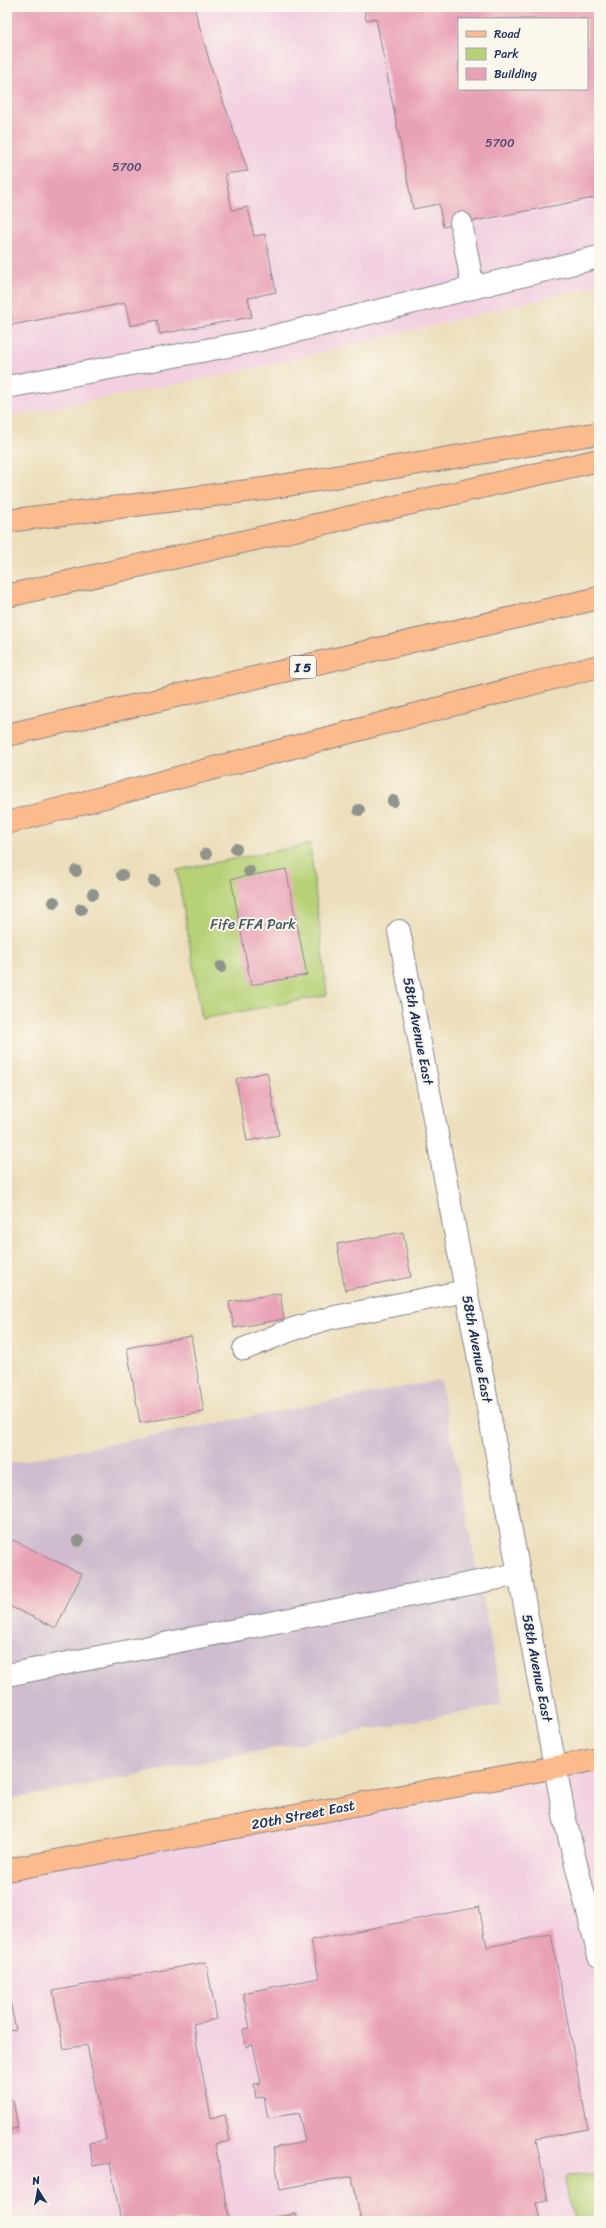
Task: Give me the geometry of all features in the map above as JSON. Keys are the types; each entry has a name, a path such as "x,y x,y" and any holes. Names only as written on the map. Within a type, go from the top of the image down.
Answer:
{"main road":[{"path":"7,521 263,489 599,433"},
{"path":"7,596 599,460"},
{"name":"I 5","path":"7,735 599,598"},
{"path":"7,823 599,666"},
{"name":"20th Street East","path":"7,1870 599,1759"}],"street":[{"path":"461,223 473,288"},
{"path":"7,387 255,341 599,257"},
{"name":"58th Avenue East","path":"399,931 565,1820 599,1956"},
{"path":"244,1349 296,1328 330,1318 466,1291"},
{"path":"7,1675 519,1574"}],"shaded area":[{"path":"7,7 599,7 599,285 257,368 7,417"},
{"path":"440,1380 503,1704 7,1800 7,1464"},
{"path":"599,1759 599,2221 7,2221 7,1870"}],"green space":[{"name":"Fife FFA Park","path":"310,844 327,995 202,1019 177,870"},
{"path":"596,2174 599,2189 599,2221 573,2221 565,2179 568,2176"}],"building":[{"path":"7,7 194,7 211,67 248,171 225,174 232,210 248,207 254,236 265,234 276,292 248,298 252,317 160,334 157,320 130,326 125,303 7,326"},
{"path":"364,7 599,7 599,197 443,227 439,204 413,209 376,18 366,20"},
{"path":"286,869 307,975 251,985 231,879"},
{"path":"267,1072 279,1135 247,1141 236,1079"},
{"path":"403,1232 411,1277 345,1290 337,1244"},
{"path":"280,1293 284,1319 234,1328 229,1302"},
{"path":"191,1336 204,1412 140,1423 127,1348"},
{"path":"11,1539 82,1574 56,1628 7,1605 7,1547"},
{"path":"479,1907 487,1947 551,1934 588,2129 536,2139 548,2201 536,2203 540,2221 361,2221 352,2176 280,2189 273,2148 305,2142 299,2113 268,2118 264,2097 256,2098 254,2084 261,2083 253,2045 246,2047 243,2029 250,2028 243,1993 319,1978 311,1940"},
{"path":"206,1962 217,2019 193,2024 211,2118 225,2115 230,2141 215,2144 230,2221 121,2221 110,2163 93,2166 89,2143 106,2140 87,2045 64,2049 53,1991"},
{"path":"7,1987 16,2030 7,2031"},
{"path":"7,2086 11,2102 13,2101 18,2128 7,2130"},
{"path":"295,2214 297,2221 260,2221 260,2220"}]}
